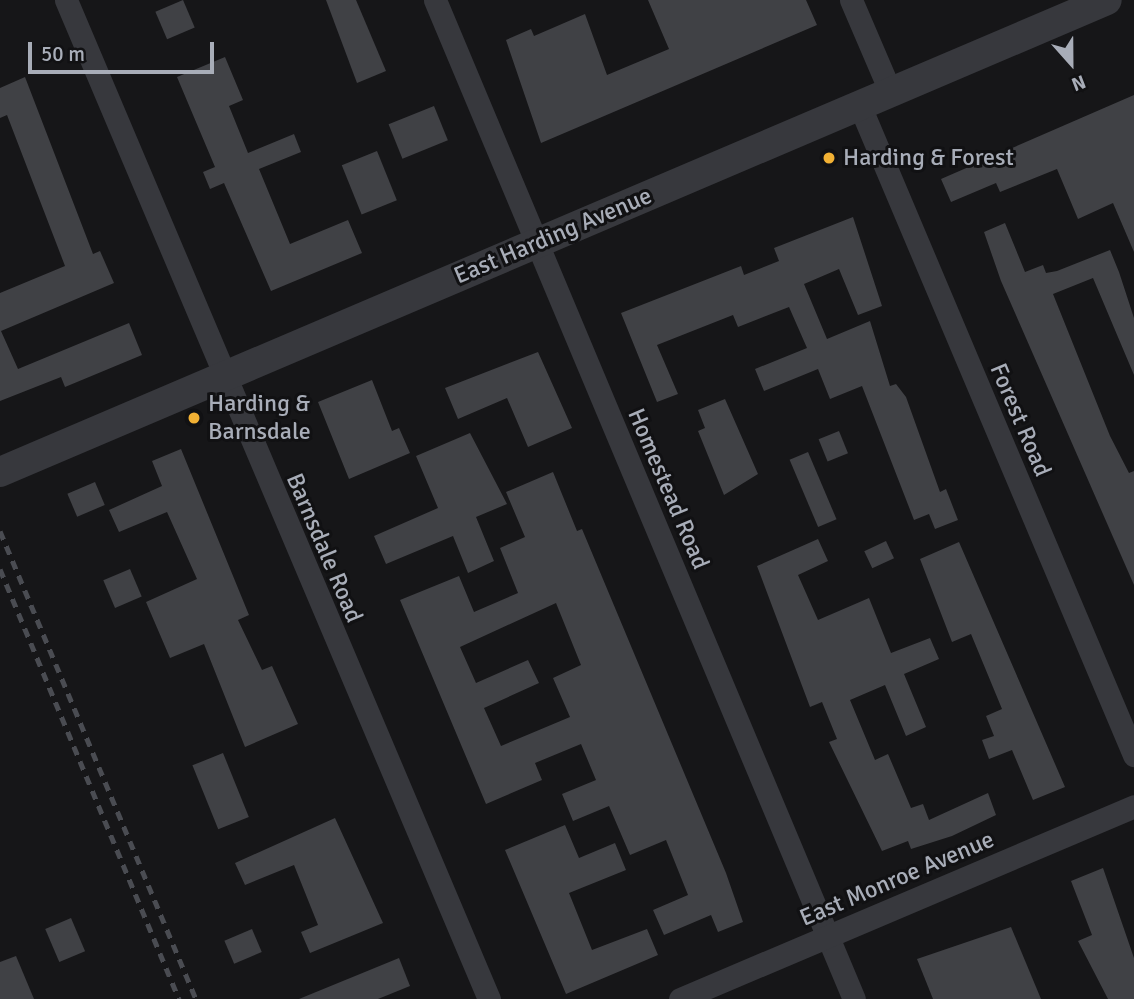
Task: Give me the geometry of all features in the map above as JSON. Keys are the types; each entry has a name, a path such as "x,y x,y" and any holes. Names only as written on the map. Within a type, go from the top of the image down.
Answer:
{"street":[{"name":"Barnsdale Road","path":"66,0 222,375 489,999"},
{"name":"Homestead Road","path":"435,0 854,999"},
{"path":"851,0 890,91"},
{"name":"East Harding Avenue","path":"0,471 1107,0"},
{"name":"Forest Road","path":"859,104 1134,755"},
{"name":"East Monroe Avenue","path":"680,999 1134,806"}],"building":[{"path":"183,0 195,28 167,39 155,12"},
{"path":"326,0 356,0 386,71 357,83"},
{"path":"648,0 806,0 817,25 541,143 506,40 531,29 534,36 585,14 607,75 669,49"},
{"path":"225,57 243,100 229,106 248,153 294,134 301,152 259,169 290,244 348,220 362,253 271,291 224,183 210,189 203,172 215,167 177,77"},
{"path":"25,77 93,254 100,251 114,283 1,331 18,369 129,323 142,355 65,387 61,377 0,401 0,293 65,266 7,115 0,118 0,88"},
{"path":"1134,95 1134,252 1113,203 1078,219 1057,169 1000,192 996,183 951,202 941,179"},
{"path":"434,106 448,140 402,159 389,124"},
{"path":"377,151 397,200 362,214 342,165"},
{"path":"853,217 882,306 858,315 839,269 804,284 827,339 870,321 890,386 896,384 906,397 940,492 946,489 958,520 935,529 929,514 914,520 862,386 830,399 818,369 764,391 755,369 807,348 789,307 738,327 733,315 657,345 678,394 657,402 621,313 741,266 744,275 779,261 774,248"},
{"path":"1005,223 1025,272 1043,265 1046,273 1057,271 1110,250 1119,272 1134,318 1134,375 1093,278 1053,294 1110,436 1129,473 1134,471 1134,585 1001,281 984,232"},
{"path":"538,352 572,428 528,447 507,398 458,419 445,388"},
{"path":"372,380 392,431 399,428 410,453 349,479 318,402"},
{"path":"725,399 758,474 724,495 698,431 705,428 698,410"},
{"path":"839,431 848,453 828,461 819,439"},
{"path":"470,433 507,504 476,517 494,561 468,573 453,536 386,564 374,536 438,508 416,456"},
{"path":"181,449 249,615 238,620 262,670 272,666 298,724 245,747 204,644 170,658 146,602 197,579 167,512 119,532 109,510 162,486 152,461"},
{"path":"808,452 837,519 818,527 790,460"},
{"path":"553,472 577,531 582,529 726,873 743,922 718,932 711,915 664,935 653,910 688,895 666,840 630,855 609,806 573,821 562,794 596,780 581,744 535,763 542,780 486,804 400,600 459,576 474,612 518,593 500,548 525,537 506,492","holes":["556,603 581,665 553,678 570,717 501,746 484,708 539,683 528,660 476,683 460,647"]},
{"path":"95,482 105,505 77,517 67,494"},
{"path":"818,539 828,561 798,575 818,620 869,598 891,653 930,638 939,659 904,674 926,727 906,736 885,685 850,700 875,760 888,754 911,808 923,804 929,820 988,793 996,815 952,836 911,849 908,841 882,851 829,742 837,739 822,702 810,707 757,566"},
{"path":"886,541 894,558 872,568 864,551"},
{"path":"959,542 1065,787 1033,800 1012,750 989,759 982,740 994,736 986,716 1002,709 971,634 952,642 920,559"},
{"path":"130,569 142,597 115,608 103,580"},
{"path":"223,753 249,817 218,829 192,765"},
{"path":"335,818 383,923 310,953 301,932 318,925 294,865 245,885 235,863"},
{"path":"565,825 579,858 615,843 626,870 569,893 592,950 647,929 658,955 566,994 505,850"},
{"path":"1103,868 1134,958 1134,999 1108,999 1078,941 1092,935 1071,881"},
{"path":"71,918 85,951 59,962 45,929"},
{"path":"1011,927 1041,999 933,999 917,959"},
{"path":"252,929 262,952 234,964 224,941"},
{"path":"16,956 34,999 0,999 0,962"},
{"path":"399,958 410,986 378,999 299,999"}],"railway":[{"path":"0,531 196,999"},
{"path":"0,569 179,999"}],"place":[{"name":"Harding & Forest","path":"829,158"},
{"name":"Harding & Barnsdale","path":"194,418"}]}
